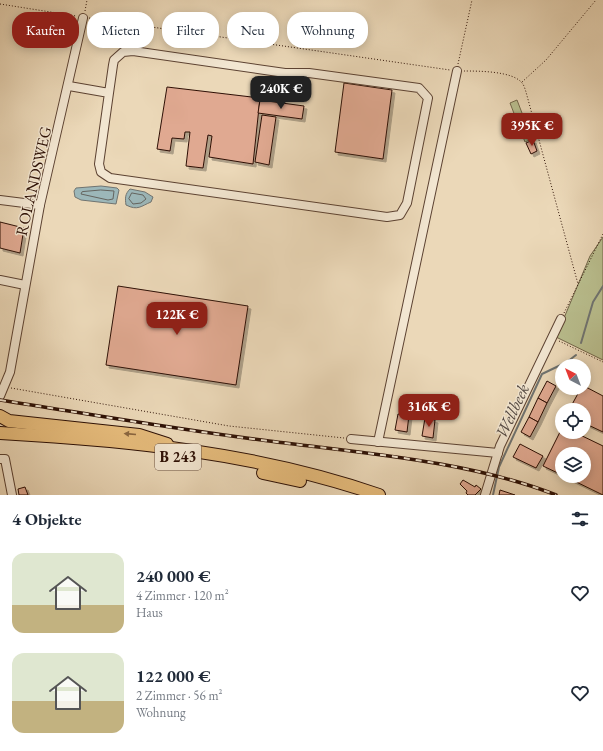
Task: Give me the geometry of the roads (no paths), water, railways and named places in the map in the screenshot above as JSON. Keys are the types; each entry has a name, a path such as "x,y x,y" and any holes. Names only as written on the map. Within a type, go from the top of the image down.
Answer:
{"highway":[{"path":"0,416 9,421 139,435 160,441 180,450"},
{"name":"B 243","path":"0,433 180,450 282,468 379,495"},
{"name":"B 243","path":"0,440 105,448 188,458 228,465 353,495"}],"street":[{"name":"ROLANDSWEG","path":"0,396 10,372 40,205 69,86 83,18"},
{"path":"123,52 133,52 285,73 309,73 420,88 428,98 407,204 400,215 387,217 110,178 101,172 99,164 109,93 114,60 123,52"},
{"path":"378,442 457,71"},
{"path":"69,86 109,93"},
{"path":"0,200 40,205"},
{"path":"0,280 26,285"},
{"path":"485,495 498,453 553,339 561,319"},
{"path":"351,439 498,453"},
{"path":"0,459 5,460 12,495"}],"water":[{"path":"101,186 117,188 119,190 116,204 81,200 75,197 74,191 76,188"},
{"path":"130,189 145,192 153,197 151,202 137,208 126,205 126,196"}],"waterway":[{"name":"Wellbeek","path":"581,343 593,302 603,286"},
{"name":"Wellbeek","path":"493,495 499,467 542,374 567,362 576,355"}],"railway":[{"path":"0,400 202,432 378,454 452,466 523,483 556,495"}]}
